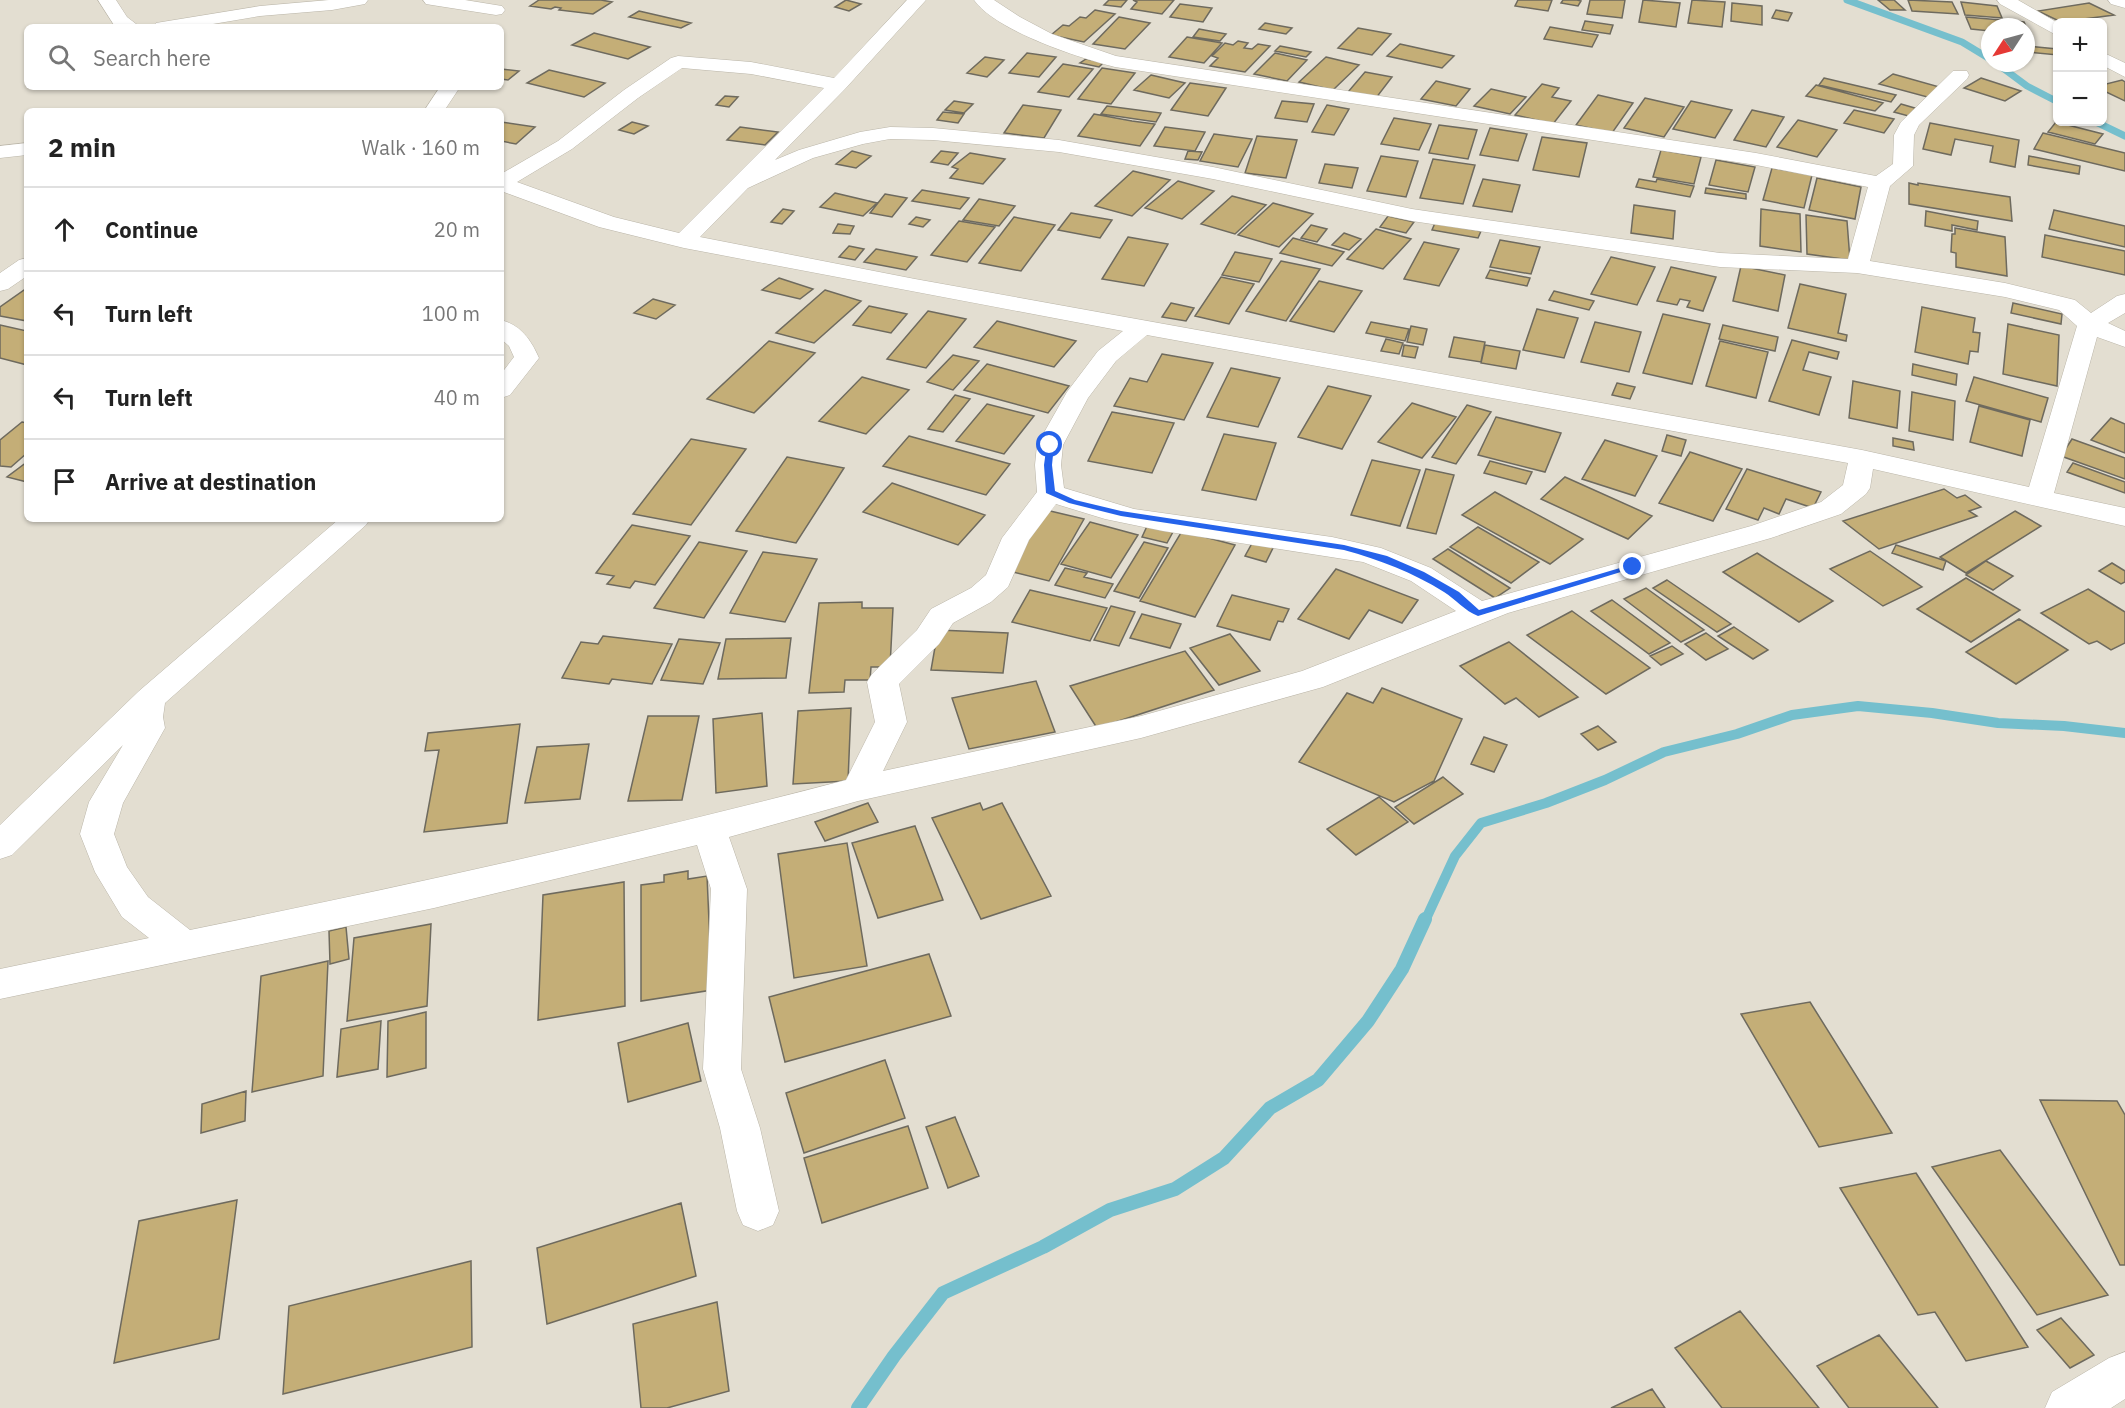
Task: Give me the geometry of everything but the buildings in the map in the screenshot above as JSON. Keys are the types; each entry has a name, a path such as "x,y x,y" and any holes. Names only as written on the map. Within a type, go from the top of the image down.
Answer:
{"street":[{"path":"106,0 120,21 126,24"},
{"path":"180,24 260,11 332,5 359,0"},
{"path":"432,0 501,5"},
{"path":"684,241 838,85 898,8 917,0"},
{"path":"983,0 1006,18 1045,37 1085,53 1115,61 1756,159 1880,183"},
{"path":"2006,0 2053,28"},
{"path":"2117,0 2125,3"},
{"path":"485,24 501,5"},
{"path":"2107,60 2125,71"},
{"path":"504,182 566,145 631,94 678,62 751,68 838,85"},
{"path":"1857,266 1880,183 1903,165 1904,135 1911,122 1959,75"},
{"path":"436,108 448,90"},
{"path":"740,184 806,154 860,138 890,133 933,134 1059,146 1348,200 1412,215 1487,227 1720,260 1857,266 2034,296 2067,305 2089,324 2125,340"},
{"path":"0,152 24,149"},
{"path":"504,185 608,222 684,241 1719,434 1862,458 2125,517"},
{"path":"0,284 24,267"},
{"path":"2039,498 2089,324 2113,311 2125,301"},
{"path":"1107,356 1110,321"},
{"path":"858,789 891,722 883,682 928,638 942,616 981,595 998,580 1016,538 1051,493 1048,465 1050,445 1076,397 1107,356 1142,327"},
{"path":"504,330 520,342 527,358 504,386"},
{"path":"0,984 434,894 709,829 858,789 1141,727 1232,702 1312,679 1478,613 1761,532 1831,507 1856,488 1862,458"},
{"path":"1051,493 1072,502 1121,514 1344,548 1383,558 1421,574 1455,595 1478,613"},
{"path":"0,846 150,699 353,522"},
{"path":"150,699 147,717 149,728 106,802 98,834 112,872 135,907 185,946"},
{"path":"709,829 729,889 722,1069 740,1128 758,1211"},
{"path":"2068,1408 2125,1374"}],"waterway":[{"path":"1847,0 1962,42 1981,54"},
{"path":"2008,72 2027,86 2053,99"},
{"path":"2104,126 2125,136"},
{"path":"1425,921 1455,856 1481,823 1546,803 1605,780 1664,752 1737,734 1792,715 1858,706 1932,713 1998,723 2064,726 2125,733"},
{"path":"858,1408 894,1356 943,1293 1043,1247 1110,1210 1175,1189 1224,1158 1270,1108 1318,1080 1368,1021 1402,969 1425,919"}],"route":[{"path":"1050,445 1048,465 1051,493 1072,502 1121,514 1344,548 1383,558 1421,574 1455,595 1478,613 1633,567"}]}
